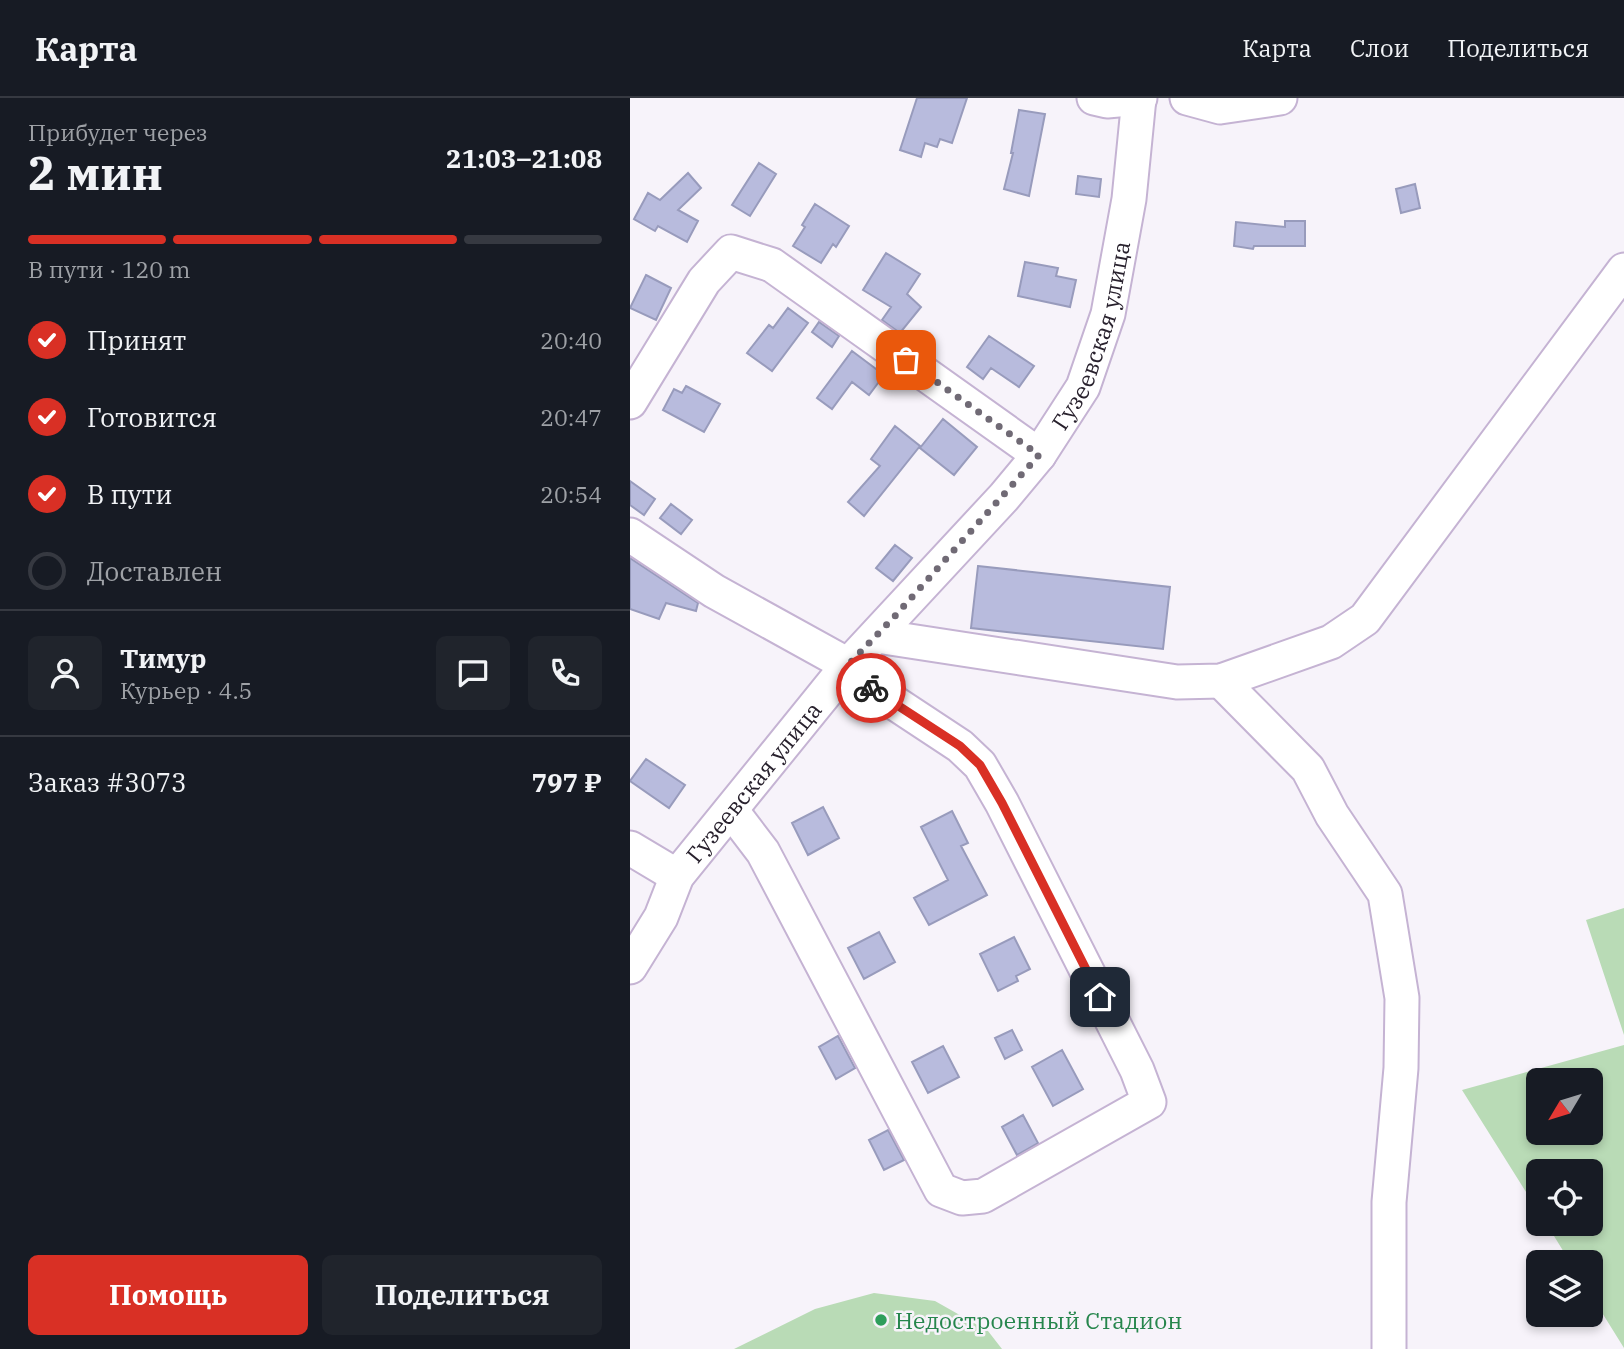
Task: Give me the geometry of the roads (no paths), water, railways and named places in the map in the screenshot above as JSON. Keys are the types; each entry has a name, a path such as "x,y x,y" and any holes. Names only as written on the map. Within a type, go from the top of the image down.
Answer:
{"street":[{"path":"1094,98 1107,101 1139,98"},
{"name":"Гузеевская улица","path":"630,967 661,916 677,876 848,665 1039,455 1083,387 1108,314 1129,199 1139,98"},
{"path":"1186,98 1220,107 1280,98"},
{"path":"630,402 704,281 732,252 772,265 1039,455"},
{"path":"877,636 1177,682 1221,681 1331,642 1365,619 1624,270"},
{"path":"630,535 715,591 848,665 866,684 960,746 980,765 1002,803 1137,1070 1149,1102 983,1196 962,1198 941,1190 763,852 732,810"},
{"path":"1221,681 1308,769 1332,815 1385,894 1402,999 1401,1068 1389,1202 1389,1349"},
{"path":"630,848 677,876"}],"place":[{"name":"Недостроенный Стадион","path":"881,1320"}]}
